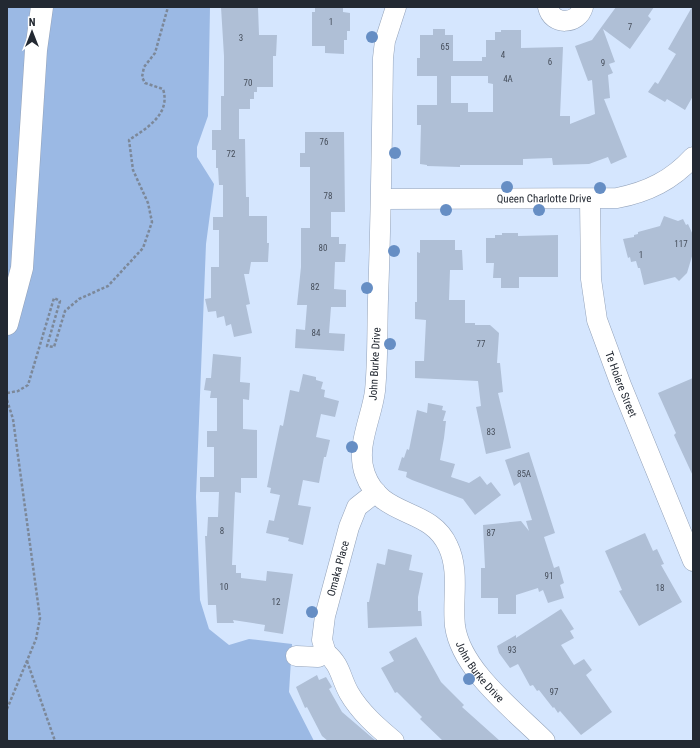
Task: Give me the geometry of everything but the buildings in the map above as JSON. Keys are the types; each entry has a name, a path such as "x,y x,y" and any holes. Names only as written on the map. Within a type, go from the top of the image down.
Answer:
{"main road":[{"path":"7,324 22,268 36,58 42,7"}],"street":[{"name":"John Burke Drive","path":"396,7 385,41 383,58 382,199 375,391 362,453 365,473 376,492 392,507 428,522 440,532 453,559 454,614 461,648 468,662 545,741"},
{"path":"548,7 551,15 559,20 567,21 574,20 580,15 584,7"},
{"name":"Queen Charlotte Drive","path":"382,199 617,198 652,189 668,180 693,157"},
{"name":"Te Hoiere Street","path":"590,199 591,279 597,320 621,385 693,561"},
{"name":"Omaka Place","path":"376,492 357,507 349,527 325,616 322,640 326,653 335,660 343,683 357,704 374,724 394,741"},
{"path":"296,656 318,656 326,653"}],"path":[{"path":"7,393 18,391 28,385 54,298 60,301 47,346 54,347 65,311 79,299 108,286 143,248 152,222 148,203 133,170 129,140 153,124 162,113 166,98 163,89 145,83 142,77 144,67 155,53 168,7"},
{"path":"7,400 13,419 40,618 36,638 7,709"},
{"path":"27,661 55,741"}],"shaded area":[{"path":"7,7 210,7 208,116 197,147 197,157 214,184 206,244 196,497 200,600 209,629 229,645 249,639 292,644 289,692 314,741 7,741"}]}
